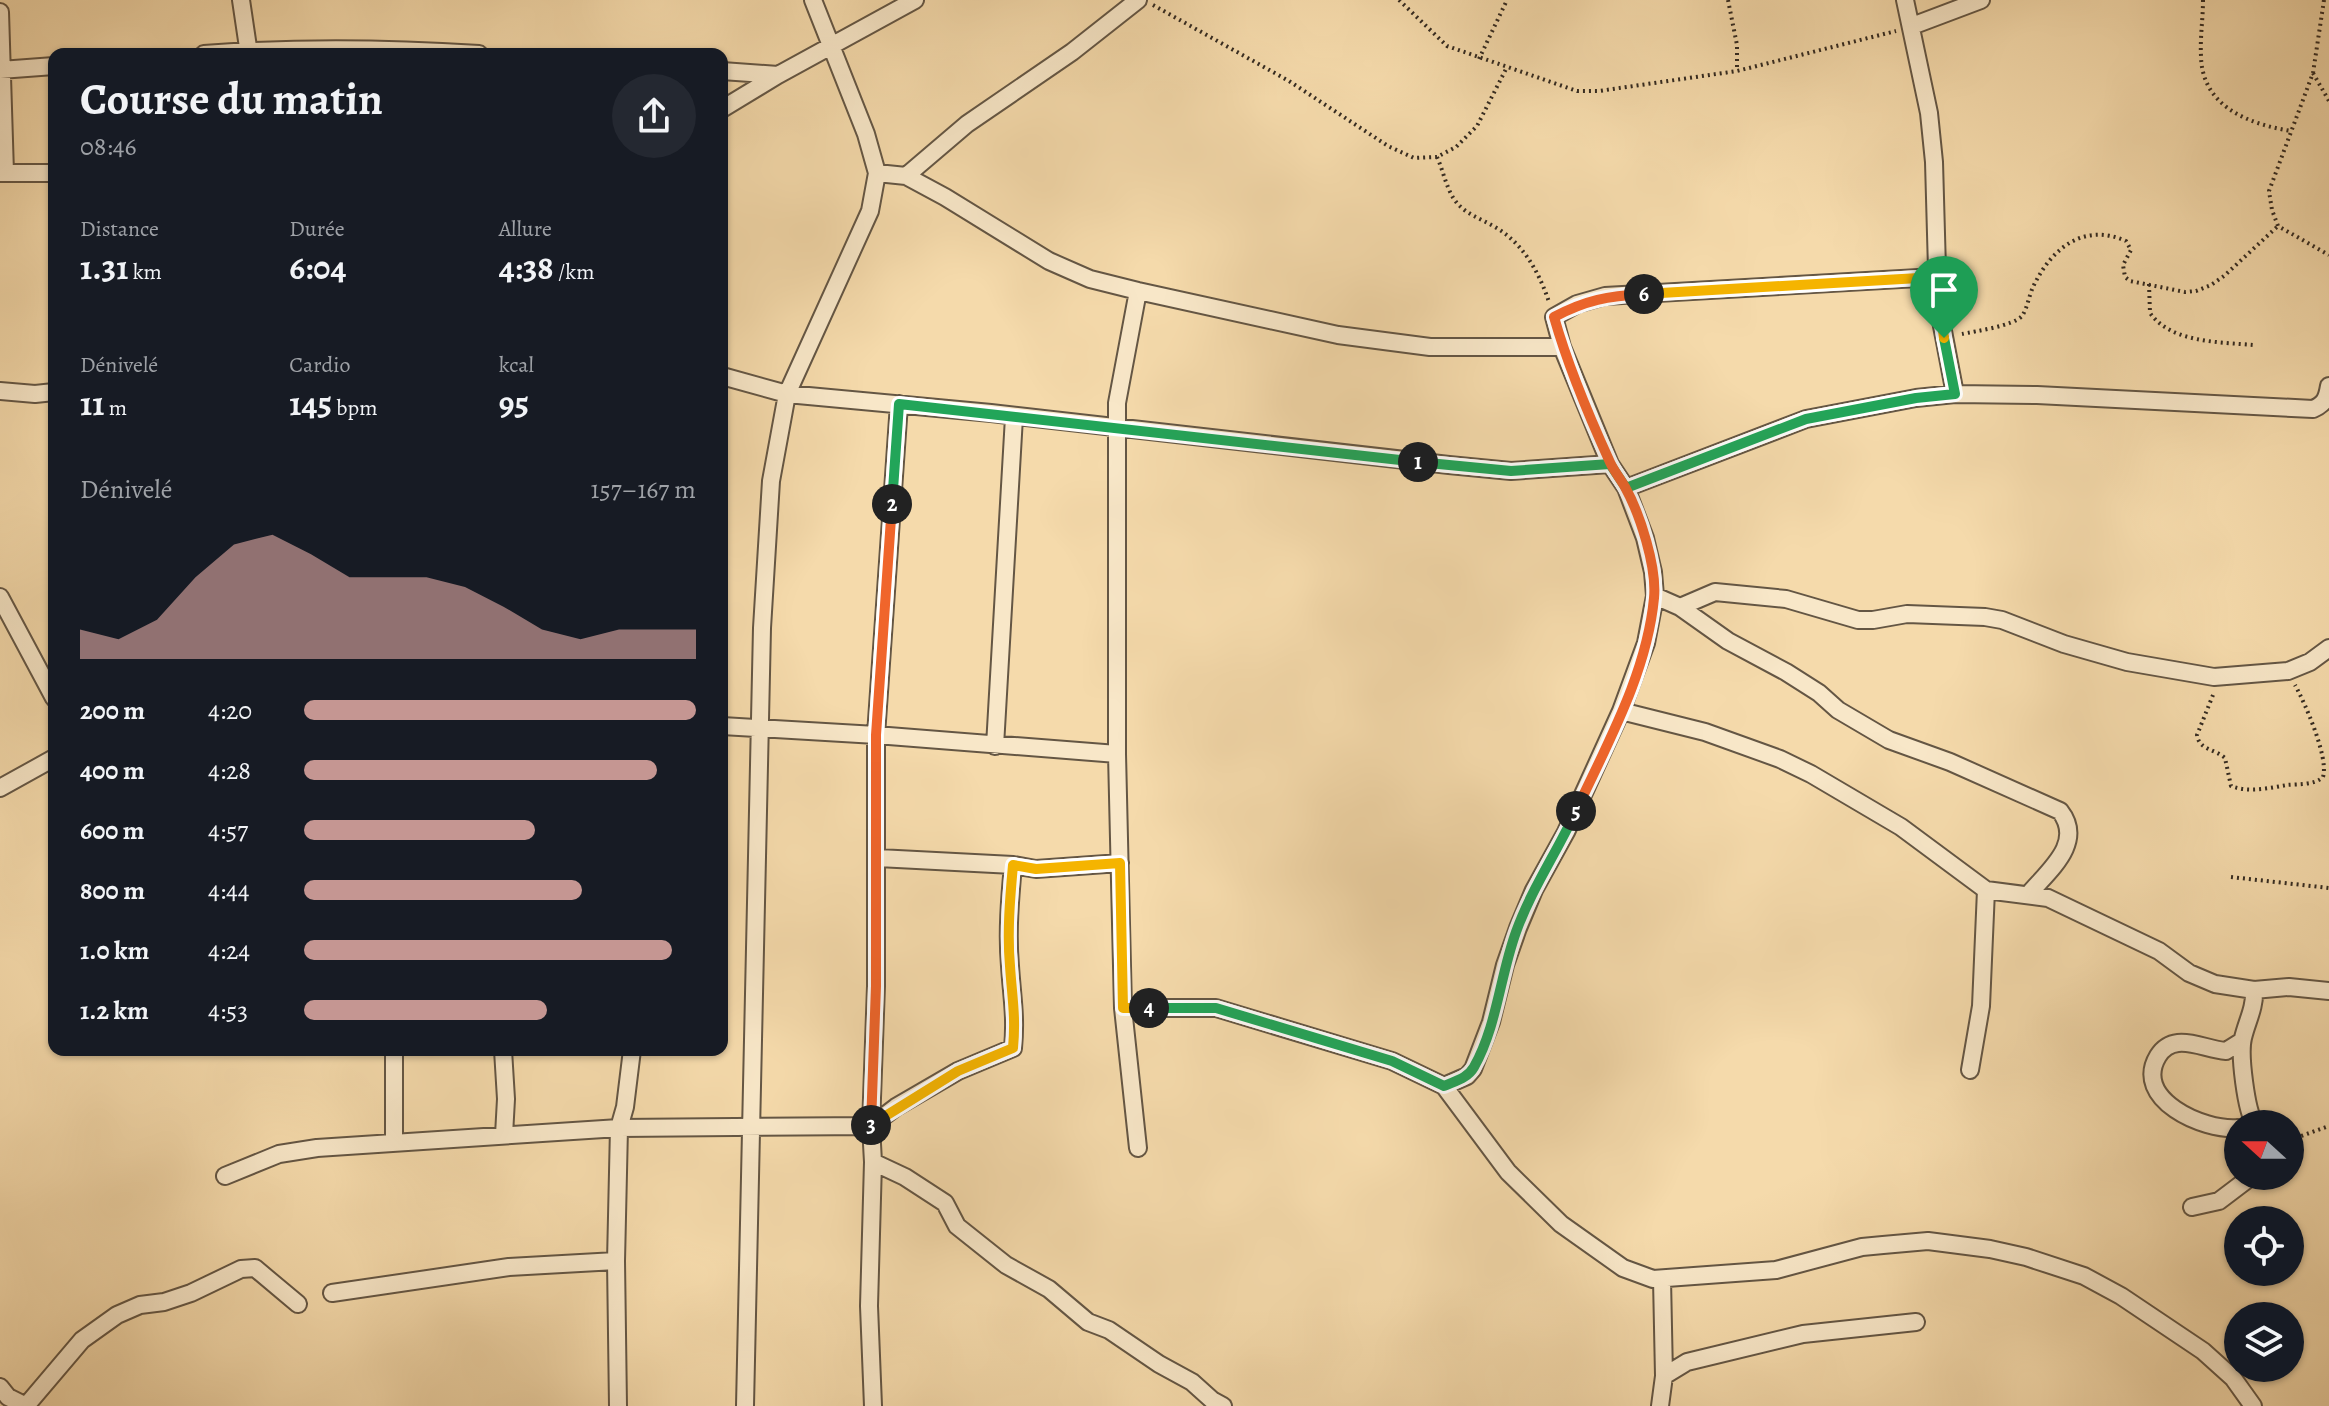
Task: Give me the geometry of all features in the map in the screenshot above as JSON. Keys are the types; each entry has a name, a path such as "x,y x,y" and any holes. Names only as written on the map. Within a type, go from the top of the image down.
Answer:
{"street":[{"path":"241,0 248,48"},
{"path":"745,1406 762,628 771,481 787,394 870,211 877,173 866,134 813,0"},
{"path":"728,105 915,0"},
{"path":"906,176 967,124 1072,52 1138,0"},
{"path":"1905,0 1929,113 1934,162 1936,277 1955,394"},
{"path":"1912,26 1981,0"},
{"path":"0,12 2,173 48,173"},
{"path":"1,70 48,66"},
{"path":"728,71 778,75"},
{"path":"877,173 906,176 1049,261 1090,279 1338,335 1430,347 1562,347"},
{"path":"1444,1086 1467,1076 1473,1069 1491,1022 1518,928 1621,711 1646,643 1655,596 1645,538 1626,488 1610,464 1562,347 1554,317 1577,304 1605,296 1936,277"},
{"path":"1138,291 1117,403 1117,754 1123,1008 1138,1148"},
{"path":"728,378 787,394 1511,471 1610,464"},
{"path":"1626,488 1806,419 1916,398 1955,394 2100,397 2313,409 2322,406 2329,386"},
{"path":"0,391 48,393"},
{"path":"873,1406 869,1306 878,858 876,735 899,404"},
{"path":"995,746 1014,417"},
{"path":"1680,607 1715,592 1786,599 1858,620 1907,614 1985,617 2127,662 2214,677 2288,671 2310,662 2329,648"},
{"path":"1655,596 1680,607 1712,631 1786,672 1819,693 1838,710 1889,740 1950,762 2060,811 2068,822 2070,833 2064,850 2028,895"},
{"path":"0,597 48,687"},
{"path":"1621,711 1705,732 1801,769 1901,827 1986,890 2048,898 2159,951 2189,973 2215,984 2254,990 2289,987 2329,991"},
{"path":"728,726 1117,754"},
{"path":"0,788 48,761"},
{"path":"878,858 1036,869 1120,863"},
{"path":"225,1176 279,1154 394,1142 619,1128 871,1126 896,1107 958,1071 1013,1048 1015,996 1009,937 1013,865"},
{"path":"1970,1070 1981,1006 1986,890"},
{"path":"2247,1110 2242,1041 2253,1010 2254,990"},
{"path":"1123,1008 1216,1008 1392,1061 1444,1086 1508,1172 1561,1224 1623,1268 1653,1279 1776,1270 1862,1247 1928,1241 2026,1257 2084,1276 2121,1296 2203,1351 2233,1378 2253,1406"},
{"path":"2224,1125 2211,1125 2180,1111 2155,1092 2151,1082 2156,1060 2163,1048 2171,1044 2181,1042 2226,1051 2242,1041"},
{"path":"394,1056 394,1142"},
{"path":"503,1056 504,1135"},
{"path":"618,1406 616,1261 619,1128 631,1056"},
{"path":"873,1162 905,1177 945,1203 957,1226 1006,1265 1049,1289 1088,1322 1109,1330 1192,1382 1223,1406"},
{"path":"2192,1207 2219,1201 2234,1190"},
{"path":"332,1293 496,1269 616,1261"},
{"path":"0,1387 8,1397 26,1406 82,1340 117,1315 140,1305 164,1302 191,1293 241,1269 255,1268 298,1304"},
{"path":"1660,1406 1664,1376 1662,1279"},
{"path":"1664,1376 1687,1362 1803,1334 1916,1322"}],"path":[{"path":"1144,0 1289,81 1388,146 1414,158 1437,157 1456,147 1477,126 1506,69"},
{"path":"1399,0 1447,46 1506,69 1577,91 1599,91 1737,71 1912,26"},
{"path":"1479,59 1507,0"},
{"path":"1728,0 1737,45 1737,71"},
{"path":"2203,0 2200,58 2206,84 2225,106 2245,121 2291,131"},
{"path":"2324,0 2313,73 2269,191 2278,226 2329,255"},
{"path":"2313,73 2329,101"},
{"path":"1437,157 1454,199 1469,215 1496,227 1515,242 1532,264 1554,317"},
{"path":"1944,338 2014,321 2023,315 2030,292 2048,261 2069,241 2084,235 2103,234 2130,245 2131,250 2123,265 2125,277 2130,281 2185,292 2211,285 2278,226"},
{"path":"2149,284 2150,313 2165,328 2209,341 2253,345"},
{"path":"2214,677 2214,690 2197,735 2198,741 2225,758 2231,786 2262,789 2314,782 2324,776 2328,768 2324,737 2288,671"},
{"path":"2231,877 2329,888"},
{"path":"2304,1135 2329,1126"}],"route":[{"path":"1944,338 1936,277 1605,296 1577,304 1554,317 1562,347 1610,464 1626,488 1645,538 1655,596 1646,643 1621,711 1566,832 1534,890 1505,965 1482,1049 1467,1076 1444,1086 1392,1061 1354,1048 1216,1008 1123,1008 1120,863 1036,869 1013,865 1009,937 1015,996 1013,1048 958,1071 896,1107 871,1126 878,858 876,735 899,404 1511,471 1610,464 1626,488 1806,419 1916,398 1955,394 1944,338"}]}
